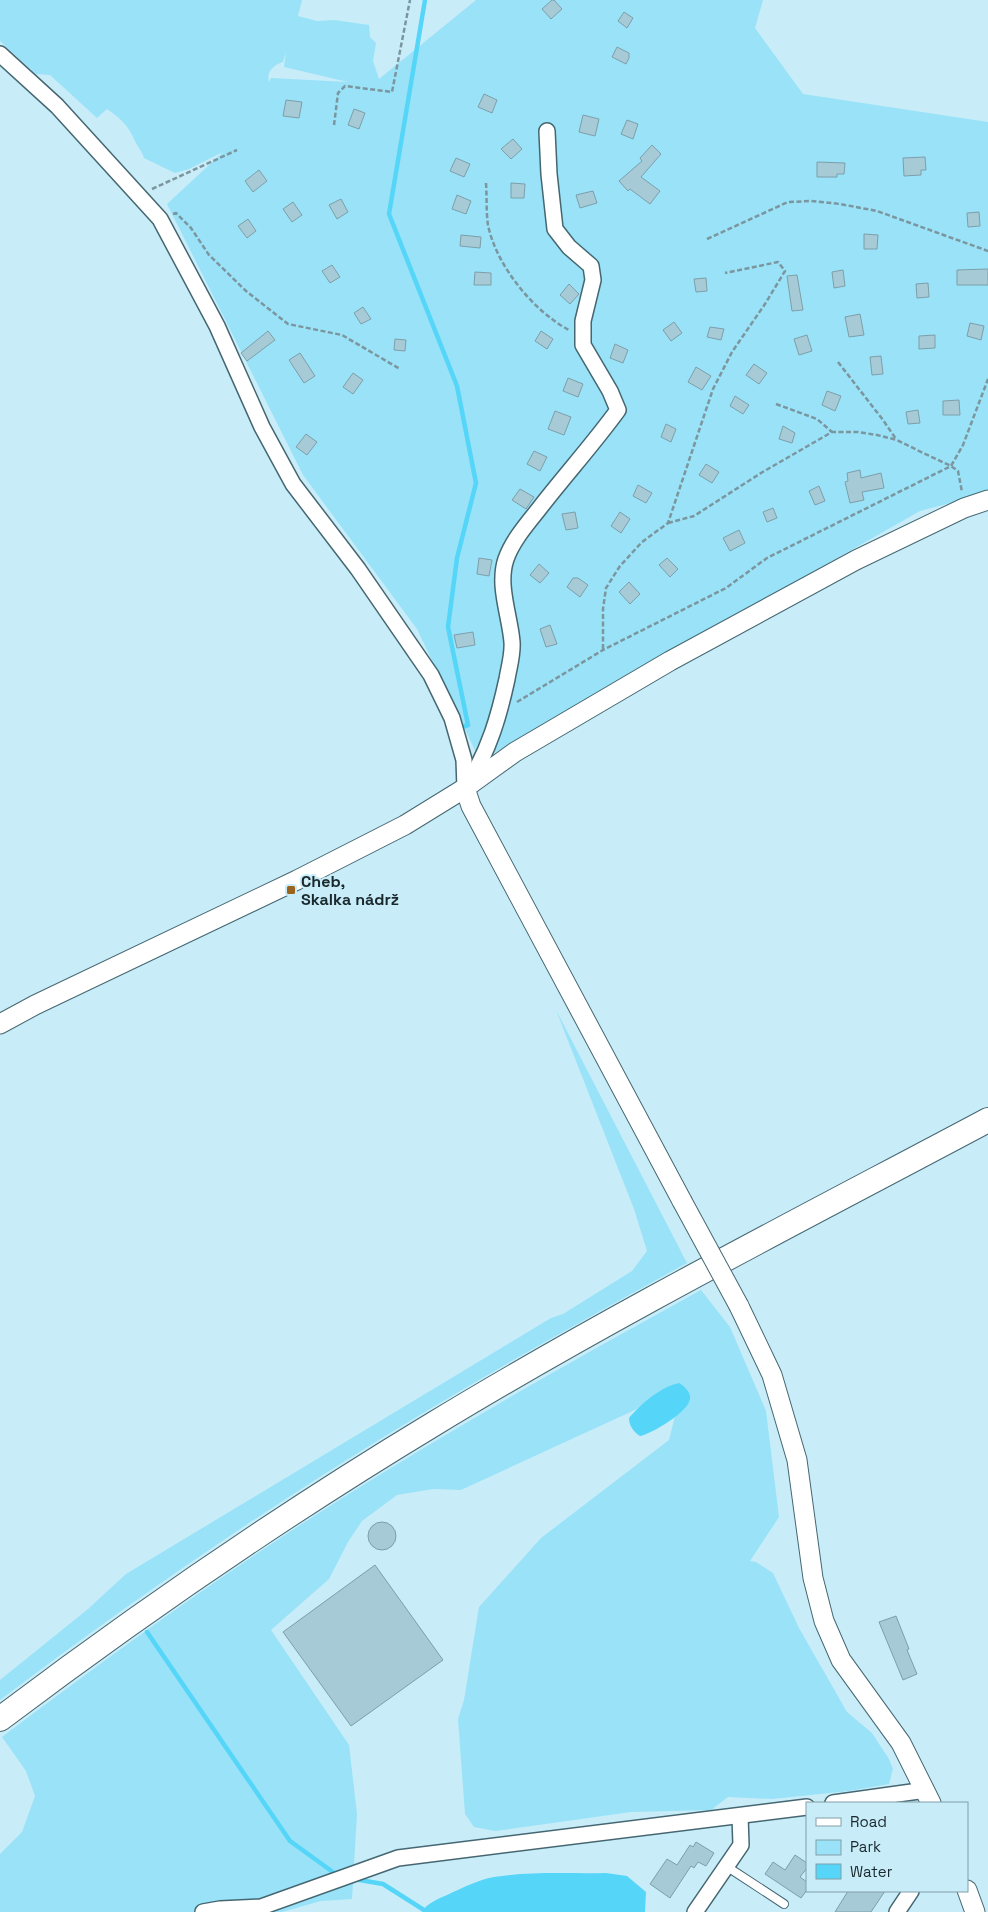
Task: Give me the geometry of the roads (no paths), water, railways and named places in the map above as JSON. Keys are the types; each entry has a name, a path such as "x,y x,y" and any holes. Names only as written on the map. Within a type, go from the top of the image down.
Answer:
{"main road":[{"path":"0,1719 117,1631 220,1560 334,1485 435,1423 694,1276 988,1120"}],"street":[{"path":"0,54 57,106 160,219 217,326 262,427 293,484 358,570 431,675 452,718 464,760 465,788 471,806 739,1306 772,1375 797,1460 813,1578 824,1621 840,1660 901,1744 929,1797 849,1802"},
{"path":"465,788 480,765 500,712 511,660 512,642 503,590 506,560 520,533 618,410 610,391 583,345 584,321 593,280 591,266 569,247 555,229 549,174 547,131"},
{"path":"0,1024 35,1005 397,830 465,788 515,752 670,661 856,560 964,508 988,500"},
{"path":"204,1912 220,1909 261,1907 398,1858 806,1807"},
{"path":"695,1912 741,1845 740,1816"},
{"path":"897,1912 910,1892"},
{"path":"968,1892 975,1912"}],"lane":[{"path":"726,1866 784,1904"}],"water":[{"path":"679,1383 689,1394 688,1404 661,1427 640,1436 634,1431 629,1418 651,1397 665,1388"},
{"path":"536,1873 606,1873 627,1876 646,1892 645,1912 422,1912 436,1900 482,1880 494,1877"}],"waterway":[{"path":"425,0 389,214 457,386 476,483 457,558 448,627 468,725 459,728"},
{"path":"147,1632 290,1841 337,1875"},
{"path":"354,1879 383,1884 427,1912"}],"place":[{"name":"Cheb, Skalka nádrž","path":"291,890"}]}
